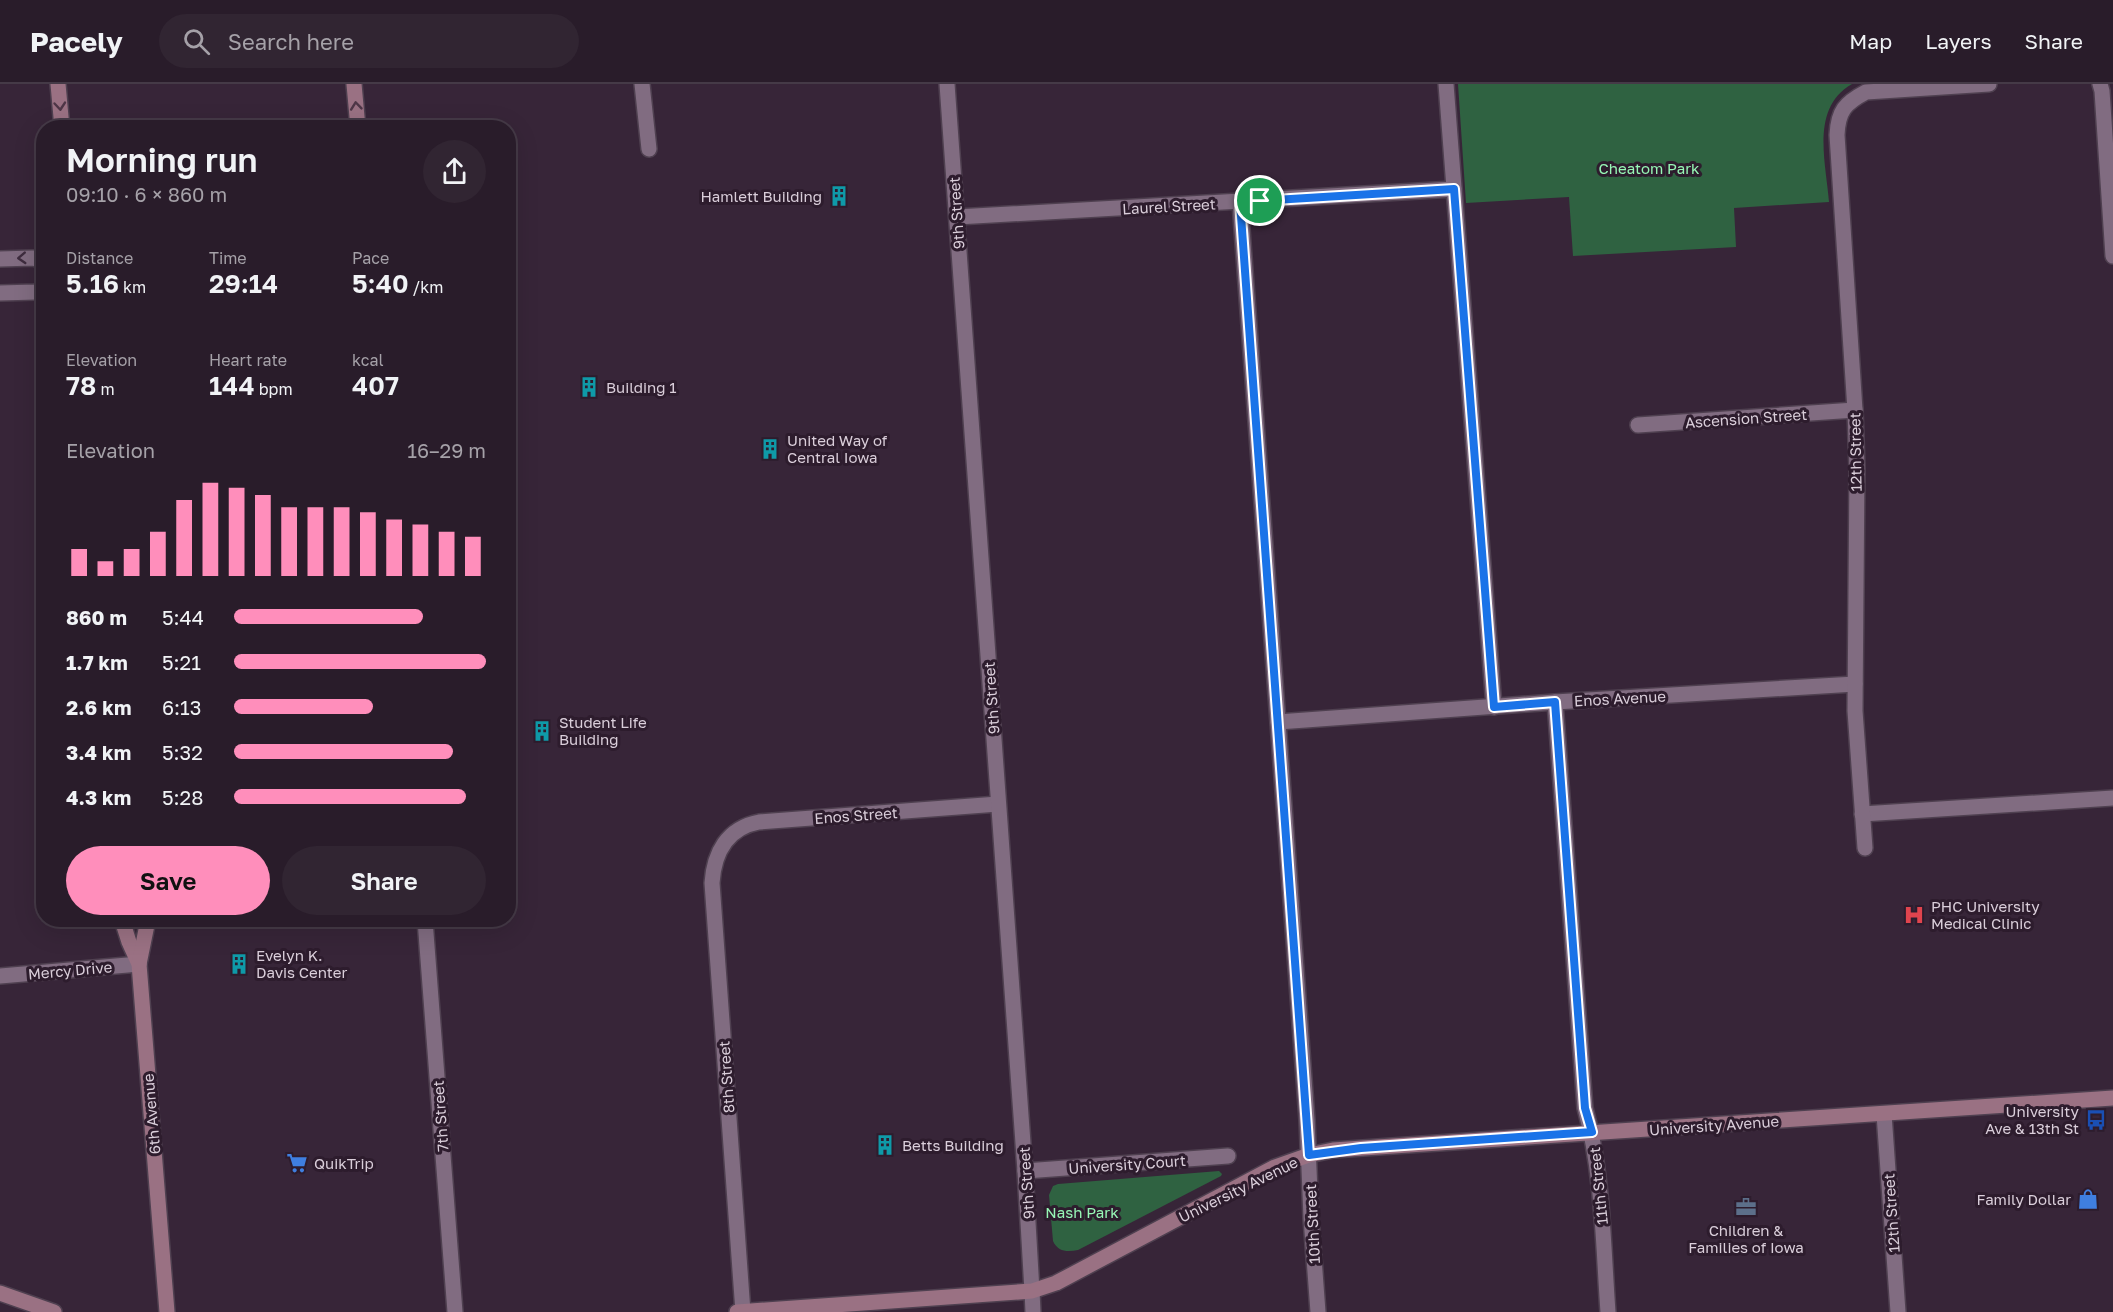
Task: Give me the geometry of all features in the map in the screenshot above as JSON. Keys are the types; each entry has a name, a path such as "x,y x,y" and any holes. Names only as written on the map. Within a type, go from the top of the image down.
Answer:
{"main road":[{"path":"58,84 61,120"},
{"path":"354,84 357,120"},
{"name":"6th Avenue","path":"124,927 140,964 167,1312"},
{"path":"140,964 146,927"},
{"name":"University Avenue","path":"737,1312 1032,1291 1056,1283 1275,1167 1309,1155 1361,1148 2113,1098"},
{"path":"0,1293 54,1312"}],"street":[{"path":"642,84 649,149"},
{"name":"9th Street","path":"947,84 1025,1171 1033,1312"},
{"path":"1446,84 1494,707"},
{"name":"12th Street","path":"1864,848 1855,684 1857,469 1855,410 1837,135 1838,121 1843,109 1851,99 1866,92 1989,84"},
{"path":"2105,88 2113,256"},
{"name":"Laurel Street","path":"957,217 1454,189"},
{"name":"10th Street","path":"1240,202 1309,1155 1318,1312"},
{"path":"0,259 36,259"},
{"path":"0,293 36,292"},
{"name":"Ascension Street","path":"1638,425 1855,410"},
{"name":"Enos Avenue","path":"1278,722 1855,684"},
{"name":"11th Street","path":"1555,702 1585,1108 1598,1168 1608,1312"},
{"path":"1862,814 2113,798"},
{"name":"Enos Street","path":"722,845 736,831 759,822 998,804"},
{"name":"8th Street","path":"722,845 714,862 712,883 743,1312"},
{"name":"7th Street","path":"425,927 455,1312"},
{"name":"Mercy Drive","path":"0,976 140,964"},
{"name":"12th Street","path":"1884,1114 1898,1312"},
{"name":"University Court","path":"1025,1171 1228,1156"}],"green space":[{"name":"Cheatom Park","path":"1458,84 1852,84 1839,94 1830,107 1825,121 1824,153 1829,202 1734,208 1736,247 1573,256 1569,197 1466,203"},
{"name":"Nash Park","path":"1219,1171 1221,1176 1078,1250 1063,1250 1053,1241 1049,1195 1053,1186"}],"place":[{"name":"Hamlett Building","path":"839,196"},
{"name":"Building 1","path":"589,387"},
{"name":"United Way of Central Iowa","path":"770,449"},
{"name":"Student Life Building","path":"542,731"},
{"name":"PHC University Medical Clinic","path":"1914,915"},
{"name":"Evelyn K. Davis Center","path":"239,964"},
{"name":"University Ave & 13th St","path":"2096,1120"},
{"name":"Betts Building","path":"885,1145"},
{"name":"QuikTrip","path":"297,1163"},
{"name":"Family Dollar","path":"2088,1199"},
{"name":"Children & Families of Iowa","path":"1746,1207"}],"route":[{"path":"1454,189 1494,707 1555,702 1585,1108 1592,1132 1333,1150 1309,1155 1240,202 1260,201 1454,189"}]}
